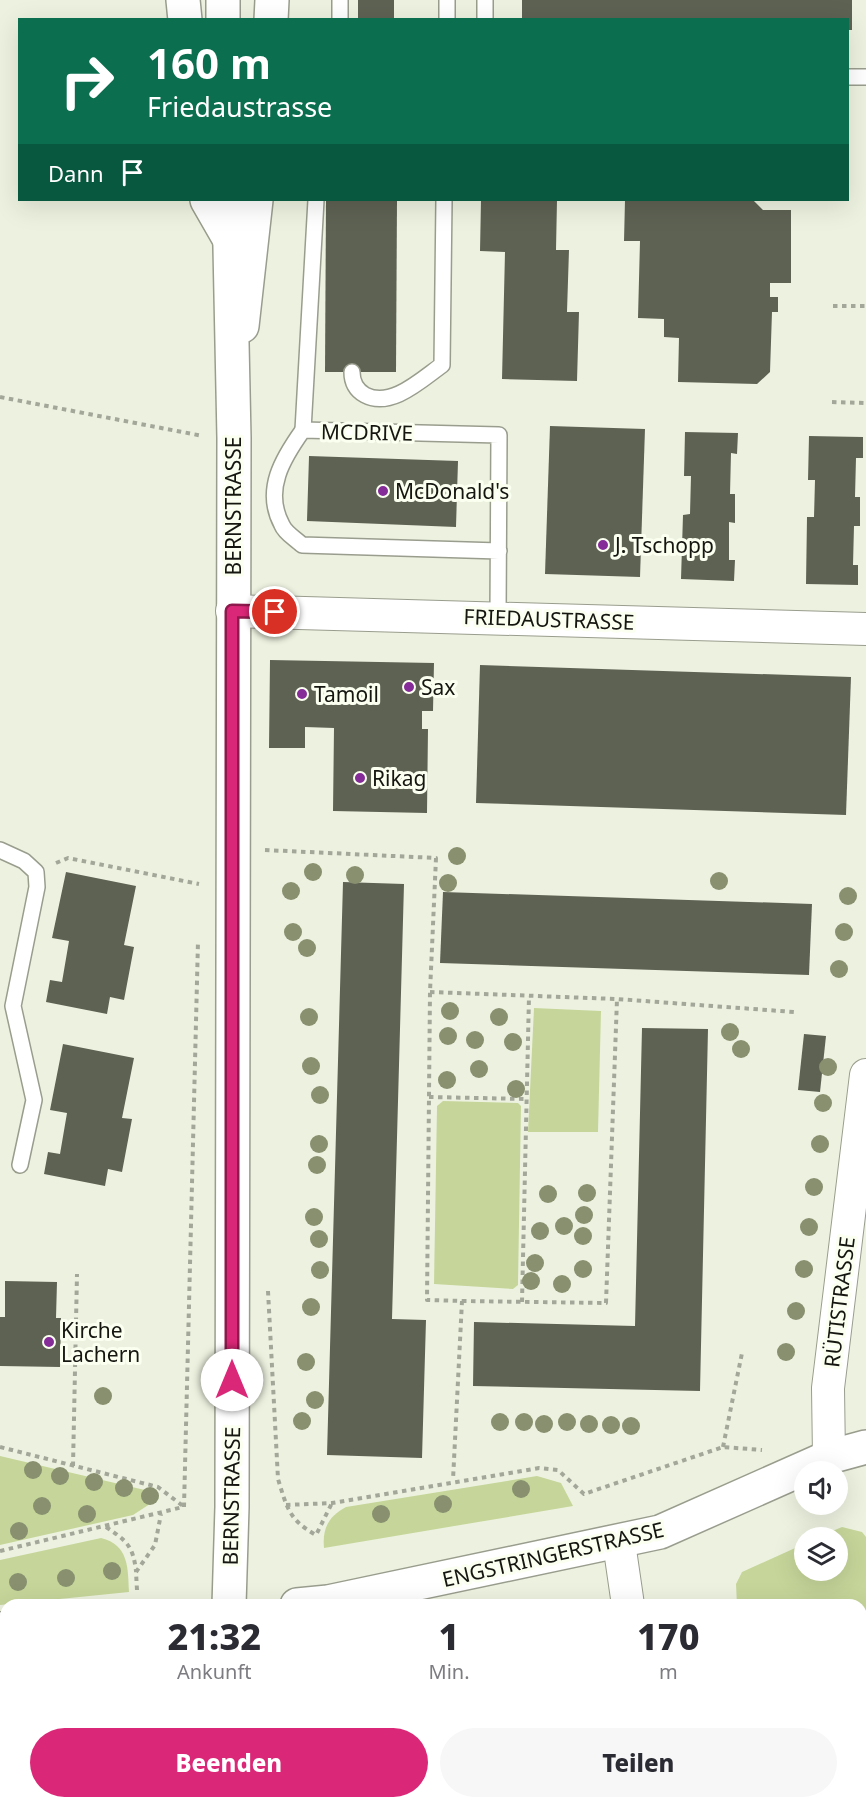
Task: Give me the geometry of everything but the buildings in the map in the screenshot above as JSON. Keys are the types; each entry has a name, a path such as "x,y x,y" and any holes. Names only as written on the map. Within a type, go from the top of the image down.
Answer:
{"main road":[{"path":"183,0 185,18"},
{"path":"223,0 224,18"},
{"path":"271,18 272,0"},
{"path":"208,201 230,240"},
{"name":"BERNSTRASSE","path":"229,201 234,438 232,1507 229,1599"},
{"path":"233,406 256,201"},
{"name":"ENGSTRINGERSTRASSE","path":"343,1599 660,1532 710,1512 829,1457 866,1447"}],"street":[{"name":"FRIEDAUSTRASSE","path":"232,611 866,629"},
{"name":"RÜTISTRASSE","path":"829,1457 828,1388 866,1075"},
{"path":"619,1542 627,1599"}],"lane":[{"path":"340,0 340,18"},
{"path":"447,0 447,18"},
{"path":"484,18 485,0"},
{"path":"849,77 866,78"},
{"path":"303,430 316,201"},
{"path":"352,372 352,380 360,392 374,400 392,396 412,387 442,365 444,201"},
{"name":"MCDRIVE","path":"303,430 500,435 499,550 302,545 282,526 274,495 282,460 303,430"},
{"path":"498,617 499,550"},
{"path":"0,850 24,861 36,872 37,887 13,1006 34,1100 20,1165"}],"path":[{"path":"833,306 866,306"},
{"path":"0,398 199,436 234,438"},
{"path":"832,402 866,403"},
{"path":"199,436 199,448"},
{"path":"254,850 436,858 430,992 427,1300 606,1303 617,999"},
{"path":"36,872 68,858 199,884"},
{"path":"199,872 199,896"},
{"path":"184,1507 198,932"},
{"path":"430,992 617,999 794,1012"},
{"path":"522,1302 529,996"},
{"path":"429,1097 527,1099"},
{"path":"73,1466 77,1274"},
{"path":"453,1480 462,1301"},
{"path":"286,1505 332,1503 453,1480 539,1468 558,1470 584,1494 723,1447 742,1353"},
{"path":"0,1447 158,1487 184,1507"},
{"path":"316,1535 332,1503"},
{"path":"0,1551 184,1507"},
{"path":"136,1572 155,1545 161,1514"},
{"path":"106,1527 122,1538 134,1552 136,1590"}],"green space":[{"path":"534,1008 601,1011 598,1132 528,1132"},
{"path":"443,1101 518,1103 521,1106 518,1285 513,1289 434,1284 437,1106"},
{"path":"0,1456 149,1491 159,1498 133,1515 0,1545"},
{"path":"537,1476 561,1483 573,1506 324,1548 324,1534 328,1523 335,1514 346,1507"},
{"path":"848,1528 862,1532 866,1537 866,1599 737,1599 736,1584 742,1572 794,1549 794,1581 848,1581"},
{"path":"101,1538 110,1541 122,1552 127,1566 129,1592 60,1599 0,1599 0,1560"}],"place":[{"name":"McDonald's","path":"383,491"},
{"name":"J. Tschopp","path":"603,545"},
{"name":"Sax","path":"409,687"},
{"name":"Tamoil","path":"302,694"},
{"name":"Rikag","path":"360,778"},
{"name":"Kirche Lachern","path":"49,1342"}],"route":[{"path":"232,1380 232,611 275,612"}]}
